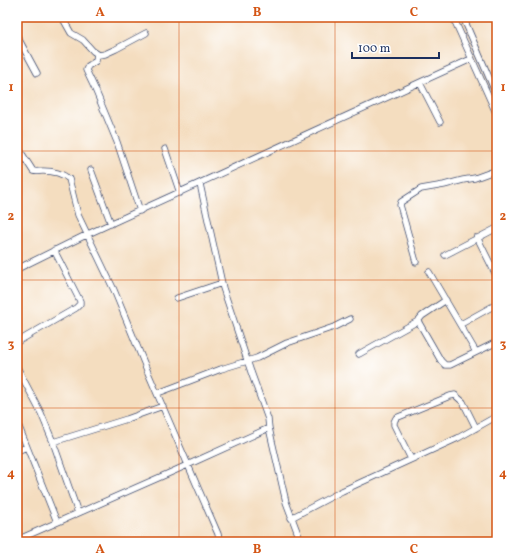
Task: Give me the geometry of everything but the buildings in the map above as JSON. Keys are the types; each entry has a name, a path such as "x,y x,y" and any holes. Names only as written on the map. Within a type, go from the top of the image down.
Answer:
{"street":[{"path":"62,17 71,33 83,40 96,54 105,54 146,33"},
{"path":"453,17 497,115"},
{"path":"463,17 497,96"},
{"path":"17,36 37,73"},
{"path":"96,54 96,61 88,66 86,70 116,142 140,211"},
{"path":"17,269 88,234 471,59"},
{"path":"420,83 440,122"},
{"path":"17,146 33,171 56,173 69,179 78,215 114,290 189,464 218,534 219,539 216,542"},
{"path":"165,149 180,193"},
{"path":"17,162 24,158"},
{"path":"91,170 111,224"},
{"path":"416,262 400,205 401,202 421,189 475,178 497,170"},
{"path":"200,184 222,283 268,419 275,448 278,472 291,518 301,542"},
{"path":"445,255 497,228"},
{"path":"476,238 478,239 497,277"},
{"path":"17,342 76,308 80,304 80,301 54,250"},
{"path":"429,272 461,324 476,352"},
{"path":"177,298 222,283"},
{"path":"359,354 418,321 422,316 446,300"},
{"path":"461,324 497,304"},
{"path":"158,393 221,369 248,362 287,343 334,327 350,319"},
{"path":"418,321 444,365 450,365 497,342"},
{"path":"17,367 19,374 38,407 53,442 78,513"},
{"path":"411,459 394,425 396,418 455,395 463,402 476,428"},
{"path":"53,442 163,406"},
{"path":"291,518 342,491 476,428 497,416"},
{"path":"17,422 57,522"},
{"path":"17,540 270,428"},
{"path":"17,451 27,447"}]}
